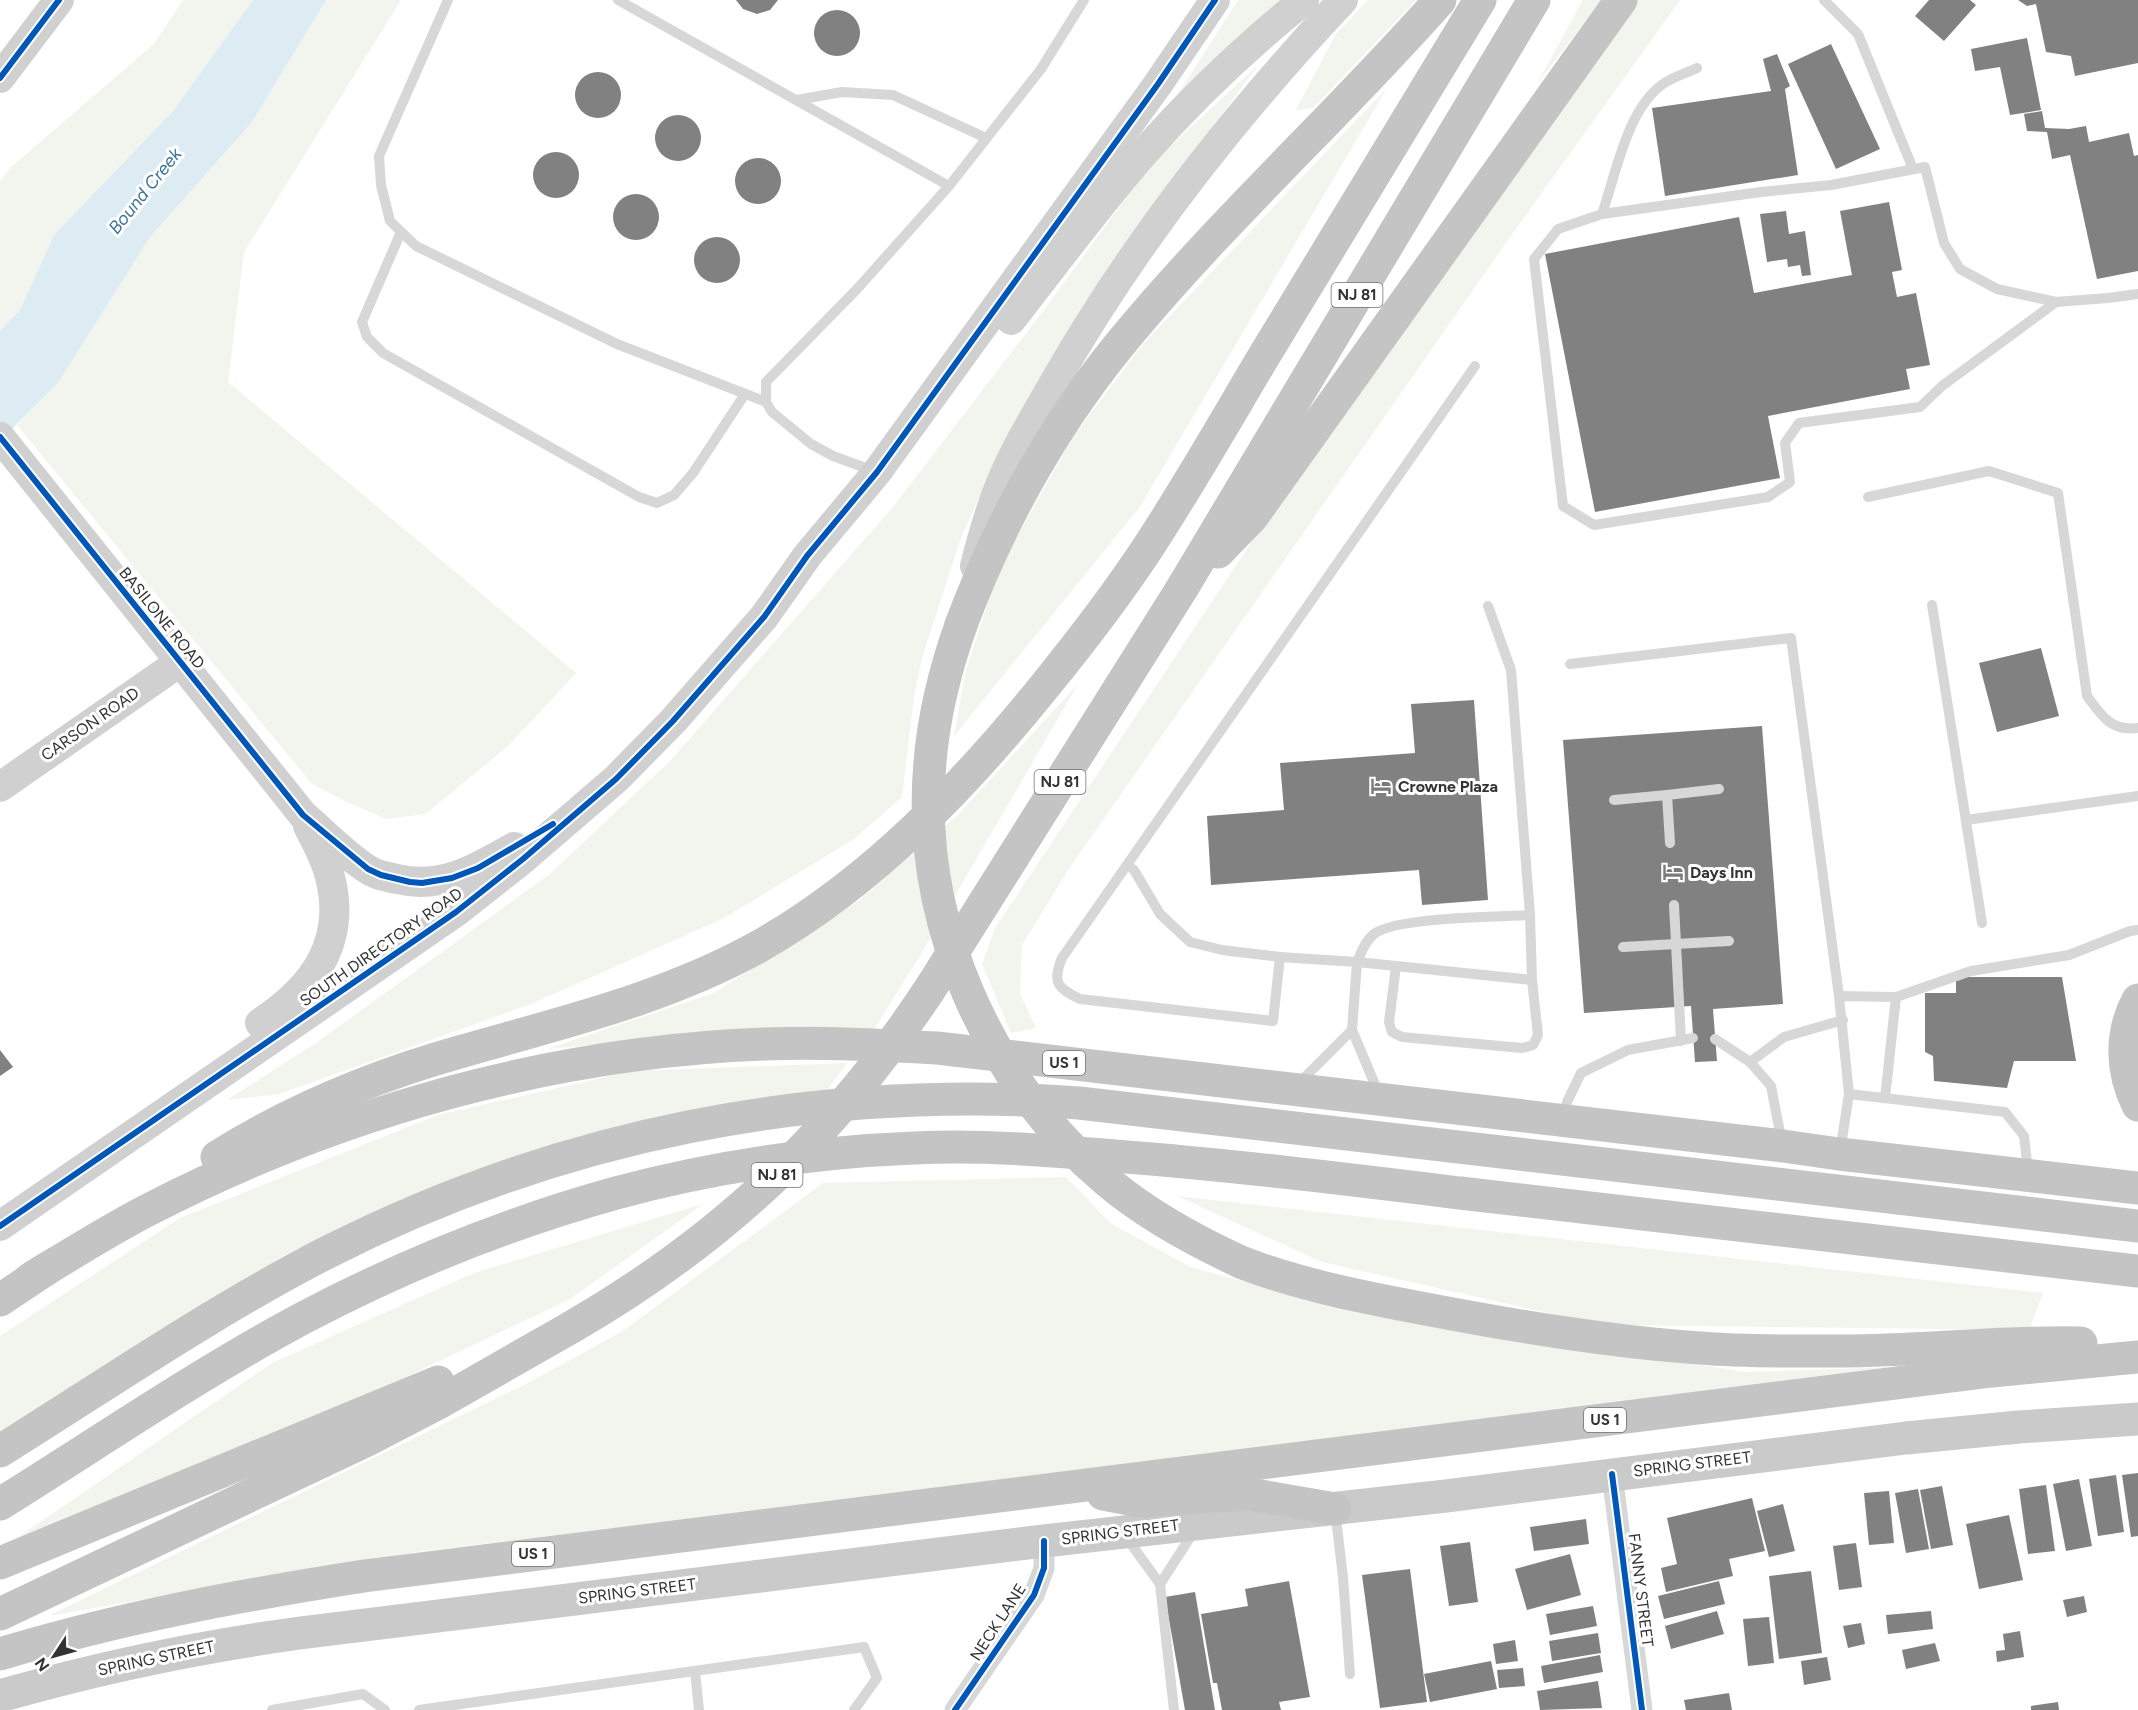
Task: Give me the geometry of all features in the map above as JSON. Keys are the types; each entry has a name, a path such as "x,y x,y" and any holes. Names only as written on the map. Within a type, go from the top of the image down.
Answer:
{"highway":[{"path":"1440,0 1187,268 1129,333 1078,401 1031,477 982,573 961,625 944,678 935,718 928,804 939,901 952,952 968,994 992,1041 1048,1122 1108,1182 1142,1208 1180,1231 1243,1263 1289,1280 1334,1291 1515,1326 1667,1346 1730,1350 1840,1351 2035,1343 2138,1345"},
{"path":"30,1279 213,1160 269,1127 395,1073 614,1008 686,982 762,945 819,908 897,846 966,777 1014,723 1085,636 1145,552 1480,0"},
{"name":"NJ 81","path":"570,1328 637,1288 687,1253 737,1213 828,1122 895,1041 939,975 1181,590 1534,0"},
{"path":"1181,590 1252,517 1621,0"},
{"path":"2138,1000 2128,1022 2125,1055 2130,1085 2138,1105"},
{"name":"US 1","path":"0,1300 30,1279 144,1212 221,1175 290,1146 423,1100 506,1078 592,1062 765,1044 851,1044 937,1048 2138,1188"},
{"path":"0,1451 209,1319 285,1275 362,1236 441,1201 523,1170 626,1140 732,1117 817,1106 859,1102 958,1099 1080,1103 2138,1226"},
{"path":"0,1504 264,1340 340,1299 416,1264 527,1221 619,1192 726,1169 832,1154 919,1148 986,1148 1051,1150 1179,1161 2138,1271"},
{"path":"0,1563 570,1328"},
{"path":"0,1614 367,1440 461,1391 570,1328"},
{"name":"US 1","path":"0,1654 192,1606 353,1577 1992,1371 2138,1358"},
{"path":"1072,1487 1140,1501 1249,1494 1335,1509"}],"main road":[{"name":"SPRING STREET","path":"0,1696 131,1663 258,1638 1941,1434 2138,1419"}],"street":[{"path":"0,78 59,0"},
{"path":"764,617 807,556 877,472 1158,84 1215,0"},
{"path":"764,617 818,564 1143,154 1209,85 1304,0"},
{"path":"961,625 979,548 1001,483 1075,347 1176,198 1228,132 1343,0"},
{"name":"BASILONE ROAD","path":"0,437 303,815"},
{"name":"SOUTH DIRECTORY ROAD","path":"0,1226 456,912 524,859 645,751 764,617"},
{"name":"CARSON ROAD","path":"0,787 180,662"},
{"path":"303,815 368,869 381,875 422,883 452,878 478,868 584,806"},
{"path":"159,1116 219,1051 289,1003 302,991 319,969 330,943 334,924 333,892 325,861 303,815"},
{"name":"FANNY STREET","path":"1612,1474 1642,1710"},
{"name":"NECK LANE","path":"955,1710 1034,1595 1044,1568 1044,1541"}],"lane":[{"path":"448,0 379,156 381,185 390,222 416,246 617,344 766,402"},
{"path":"618,0 949,186"},
{"path":"877,472 833,456 811,444 772,412 766,402 766,382 858,288 949,186 1041,69 1084,0"},
{"path":"1824,0 1858,34 1913,169"},
{"path":"1602,214 1622,150 1634,121 1648,99 1664,84 1697,68"},
{"path":"796,100 842,92 893,95 986,138"},
{"path":"2056,302 1942,386 1920,406 1799,423 1785,443 1790,482 1768,497 1594,525 1563,506 1534,259 1558,229 1602,214 1761,192 1831,185 1925,167 1944,243 1960,269 1997,289 2056,302 2138,294"},
{"path":"401,232 362,322 367,337 383,353 639,497 657,503 674,495 693,472 745,394"},
{"path":"1280,957 1273,1021 1080,999 1065,992 1056,974 1062,958 1475,366"},
{"path":"1868,497 1989,471 2058,493 2087,696 2102,717 2124,730 2138,728"},
{"path":"1932,605 1982,923"},
{"path":"1396,966 1389,1022 1392,1032 1402,1037 1522,1048 1533,1045 1538,1035 1510,670 1488,606"},
{"path":"1570,664 1791,638 1843,1020 1849,1094 1839,1154"},
{"path":"1614,800 1719,789"},
{"path":"1667,795 1670,843"},
{"path":"1966,819 2138,796"},
{"path":"1127,865 1134,870 1160,914 1190,942 1222,950 1280,957 1357,962 1532,980"},
{"path":"1674,904 1681,1041"},
{"path":"1382,1100 1364,1063 1352,1030 1357,962 1372,935 1385,928 1438,920 1530,915"},
{"path":"1839,996 1896,997 1971,971 2069,955 2138,930"},
{"path":"1623,947 1729,941"},
{"path":"1885,1098 1896,997"},
{"path":"1750,1062 1784,1037 1843,1020"},
{"path":"1292,1089 1352,1030"},
{"path":"1563,1120 1567,1102 1581,1073 1628,1050 1694,1038"},
{"path":"1715,1039 1750,1062 1772,1086 1783,1146"},
{"path":"1849,1094 2005,1112 2024,1136 2028,1175"},
{"path":"1335,1509 1343,1577 1350,1674"},
{"path":"1160,1584 1199,1523"},
{"path":"1123,1532 1160,1584 1174,1710"},
{"path":"419,1710 864,1647 877,1678 854,1710"},
{"path":"695,1671 699,1710"},
{"path":"272,1710 363,1694 385,1710"}],"shaded area":[{"path":"183,0 253,0 173,111 54,235 20,310 0,331 0,182 10,168 154,44"},
{"path":"326,0 401,0 244,252 228,382 576,673 507,747 425,814 386,819 312,784 17,425 58,383 150,237 252,122"},
{"path":"1238,0 1285,0 1178,94"},
{"path":"1368,0 1416,0 1313,108 1296,110 1336,34"},
{"path":"1583,0 1601,0 1537,84"},
{"path":"1638,0 1680,0 1503,247 1068,870 1022,945 1020,994 1036,1028 1011,1033 982,964 995,928 1255,537 1560,103"},
{"path":"1258,65 1082,306 1016,419 962,535 923,654 914,696 902,797 854,839 724,918 531,1004 279,1094 227,1100 316,1043 550,874 670,761 893,507 1050,302 1150,165"},
{"path":"1387,88 1139,508 954,736 966,670 999,569 1073,437 1144,343"},
{"path":"1078,684 924,949 873,1031 802,1026 547,1049 714,993 860,900 958,815"},
{"path":"847,1063 824,1094 647,1121 467,1173 288,1253 105,1373 0,1435 0,1336 180,1218 438,1115 633,1071"},
{"path":"1066,1177 1110,1223 1190,1267 1359,1313 1747,1372 1896,1367 415,1552 48,1616 526,1384 623,1331 823,1183"},
{"path":"1177,1196 2043,1293 2029,1330 1602,1325 1322,1262"},
{"path":"703,1204 570,1299 332,1412 17,1538 272,1363 474,1273"}],"water":[{"name":"Bound Creek","path":"253,0 326,0 252,122 150,237 58,383 0,441 0,331 20,310 54,235 173,111"}],"building":[{"path":"736,0 778,0 770,10 757,14 743,9"},
{"path":"1929,0 1970,0 1976,5 1944,41 1915,16"},
{"path":"2018,0 2138,0 2138,63 2075,76 2071,56 2046,52 2036,4 2027,6"},
{"path":"837,10 853,17 860,33 853,49 837,56 821,49 814,33 821,17"},
{"path":"2027,38 2041,110 2010,115 2000,67 1975,71 1971,49"},
{"path":"1831,44 1880,149 1836,169 1788,64"},
{"path":"1777,54 1790,86 1785,89 1798,175 1665,196 1652,108 1771,91 1763,59"},
{"path":"598,72 614,79 621,95 614,111 598,118 582,111 575,95 582,79"},
{"path":"2042,111 2045,128 2069,129 2086,126 2089,142 2129,133 2134,156 2138,155 2138,271 2097,279 2070,155 2052,159 2047,132 2027,131 2024,114"},
{"path":"678,115 694,122 701,138 694,154 678,161 662,154 655,138 662,122"},
{"path":"556,152 572,159 579,175 572,191 556,198 540,191 533,175 540,159"},
{"path":"758,158 774,165 781,181 774,197 758,204 742,197 735,181 742,165"},
{"path":"636,194 652,201 659,217 652,233 636,240 620,233 613,217 620,201"},
{"path":"1889,202 1902,270 1892,272 1897,297 1916,293 1930,365 1906,369 1910,389 1768,416 1780,478 1595,512 1545,254 1739,217 1754,293 1852,275 1840,211"},
{"path":"1786,211 1789,234 1805,231 1811,275 1802,276 1800,265 1788,267 1787,259 1767,262 1760,214"},
{"path":"717,237 733,244 740,260 733,276 717,283 701,276 694,260 701,244"},
{"path":"2041,648 2059,716 1997,732 1979,663"},
{"name":"Crowne Plaza","path":"1474,700 1488,900 1422,905 1419,870 1211,885 1207,816 1284,810 1280,763 1415,753 1411,704"},
{"name":"Days Inn","path":"1762,726 1783,1004 1713,1009 1717,1061 1695,1062 1691,1006 1584,1013 1563,740"},
{"path":"1956,977 2062,977 2076,1061 2014,1061 2007,1088 1934,1081 1933,1056 1925,1052 1925,993 1956,993"},
{"path":"0,1050 13,1067 0,1076"},
{"path":"2138,1473 2138,1536 2131,1537 2122,1475"},
{"path":"2116,1475 2124,1532 2098,1536 2089,1479"},
{"path":"2079,1479 2092,1546 2066,1551 2053,1484"},
{"path":"2046,1485 2055,1551 2028,1554 2019,1489"},
{"path":"1942,1486 1953,1545 1931,1549 1920,1490"},
{"path":"1918,1489 1929,1549 1906,1553 1895,1493"},
{"path":"1889,1491 1894,1543 1869,1545 1864,1493"},
{"path":"1752,1498 1765,1551 1729,1559 1733,1576 1666,1592 1661,1568 1677,1564 1667,1518"},
{"path":"1783,1504 1795,1551 1769,1557 1757,1511"},
{"path":"2009,1515 2023,1580 1979,1589 1966,1524"},
{"path":"1586,1519 1589,1544 1534,1551 1530,1527"},
{"path":"1470,1542 1478,1602 1449,1606 1440,1546"},
{"path":"1856,1543 1862,1587 1839,1590 1833,1546"},
{"path":"1570,1554 1581,1595 1527,1610 1515,1569"},
{"path":"1410,1569 1427,1702 1380,1708 1362,1575"},
{"path":"1811,1571 1822,1653 1779,1659 1769,1576"},
{"path":"1289,1581 1310,1697 1279,1702 1281,1710 1222,1710 1217,1683 1213,1683 1201,1614 1248,1606 1245,1589"},
{"path":"1719,1581 1725,1604 1664,1619 1658,1596"},
{"path":"1195,1592 1215,1710 1185,1710 1165,1597"},
{"path":"2084,1596 2087,1612 2067,1617 2063,1600"},
{"path":"1593,1606 1597,1626 1550,1635 1546,1614"},
{"path":"1717,1611 1724,1634 1671,1649 1665,1626"},
{"path":"1931,1611 1933,1629 1888,1634 1886,1615"},
{"path":"1769,1617 1774,1663 1748,1666 1743,1619"},
{"path":"1861,1623 1865,1644 1848,1648 1843,1626"},
{"path":"2020,1631 2024,1657 1997,1662 1996,1651 2005,1650 2003,1634"},
{"path":"1598,1633 1601,1653 1552,1661 1549,1641"},
{"path":"1515,1640 1518,1661 1496,1664 1493,1644"},
{"path":"1935,1643 1940,1661 1906,1669 1902,1650"},
{"path":"1600,1655 1603,1672 1544,1683 1541,1666"},
{"path":"1827,1657 1831,1680 1804,1685 1801,1661"},
{"path":"1491,1661 1497,1689 1430,1702 1424,1674"},
{"path":"1523,1668 1525,1686 1499,1688 1497,1670"},
{"path":"1598,1681 1602,1708 1540,1710 1537,1691"},
{"path":"1729,1693 1732,1710 1686,1710 1684,1700"},
{"path":"2058,1702 2059,1710 2031,1710 2031,1706"}],"cycle path":[{"path":"0,78 59,0"},
{"path":"0,1226 456,912 523,859 616,779 673,721 764,617 807,556 877,472 1158,84 1215,0"},
{"path":"0,437 303,815 368,869 381,875 410,882 422,883 452,878 478,868 553,824"},
{"path":"1612,1474 1642,1710"},
{"path":"955,1710 1034,1595 1044,1568 1044,1541"}],"place":[{"name":"Crowne Plaza","path":"1381,786"},
{"name":"Days Inn","path":"1673,872"}]}
